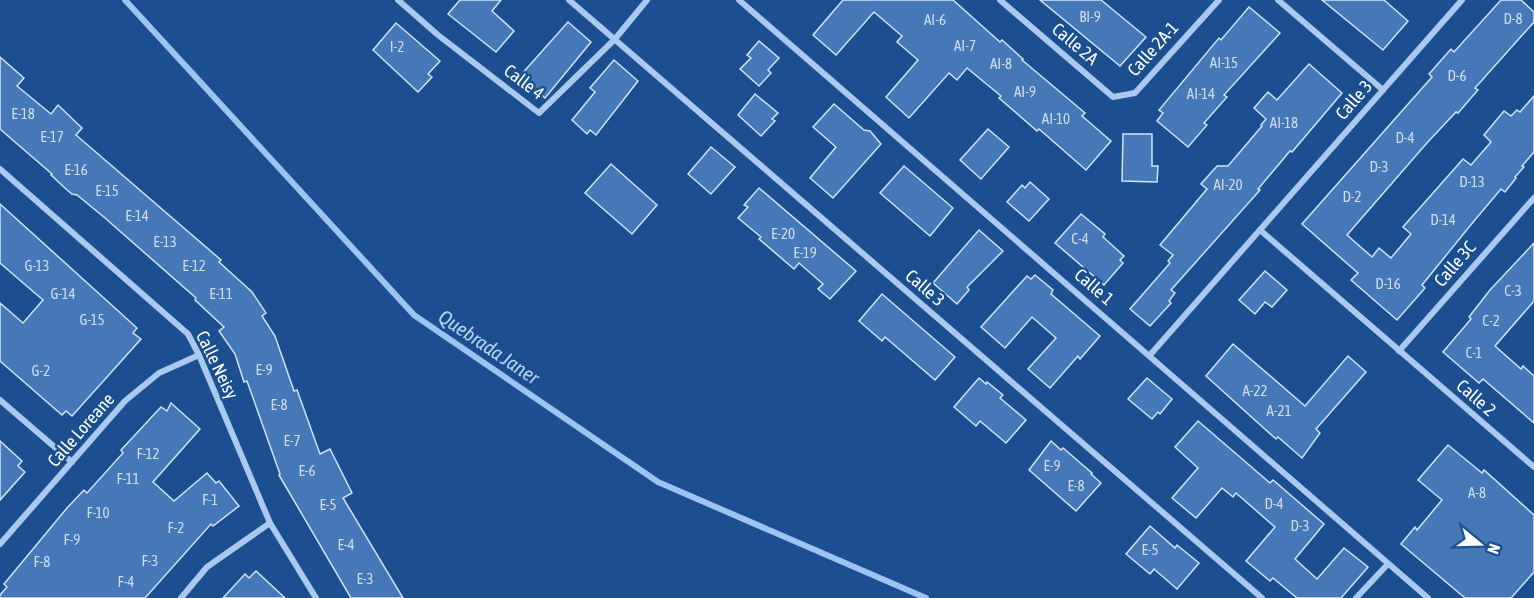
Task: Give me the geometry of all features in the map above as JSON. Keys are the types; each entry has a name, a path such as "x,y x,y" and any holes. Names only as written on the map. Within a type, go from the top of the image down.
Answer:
{"street":[{"name":"Calle 4","path":"398,0 438,35 539,113 615,39 647,0"},
{"name":"Calle 3","path":"569,0 1262,598"},
{"name":"Calle 1","path":"739,0 1428,598"},
{"name":"Calle 2A","path":"1000,0 1113,97 1135,93"},
{"name":"Calle 2A-1","path":"1135,93 1219,0"},
{"path":"1278,0 1383,90"},
{"name":"Calle 3","path":"1150,355 1462,0"},
{"name":"Calle Neisy","path":"0,169 188,334 270,523 316,598"},
{"name":"Calle 3C","path":"1399,351 1534,198"},
{"name":"Calle 2","path":"1260,231 1534,467"},
{"name":"Calle Loreane","path":"0,544 125,401 159,373 199,355"},
{"path":"0,400 72,462"},
{"path":"181,598 207,567 270,523"},
{"path":"1356,598 1388,564"}],"building":[{"path":"460,0 501,0 492,11 514,31 496,52 448,14"},
{"path":"843,0 953,0 1085,113 1082,116 1111,141 1086,170 1039,129 1037,131 999,98 1001,96 967,68 957,80 949,73 909,118 886,97 918,60 897,42 902,36 874,12 836,55 813,35"},
{"path":"1040,0 1101,0 1146,37 1120,66"},
{"path":"1322,0 1384,0 1408,21 1383,50"},
{"path":"1501,0 1521,0 1534,12 1534,22 1475,88 1478,90 1458,113 1456,112 1426,144 1347,235 1372,257 1379,248 1391,258 1411,234 1403,227 1463,159 1471,165 1491,142 1484,135 1504,111 1511,116 1517,110 1520,112 1534,96 1534,152 1505,192 1501,189 1474,221 1422,285 1425,288 1397,320 1351,280 1358,273 1302,224 1432,77 1429,74 1451,49 1454,52"},
{"path":"1249,7 1280,33 1224,95 1227,97 1204,123 1207,125 1188,147 1157,121 1163,113 1159,110 1219,38 1221,40"},
{"path":"568,22 591,42 545,98 520,76"},
{"path":"396,23 440,61 428,74 432,77 418,92 373,50"},
{"path":"759,41 779,58 768,70 771,73 759,86 740,69 751,58 747,55"},
{"path":"0,57 24,78 17,86 51,114 58,105 82,128 76,135 221,260 219,262 252,292 266,313 262,316 275,336 294,391 297,390 320,454 330,449 352,493 343,498 403,598 351,598 279,475 247,381 244,382 235,354 219,331 224,327 195,300 196,298 105,218 66,189 0,129"},
{"path":"614,60 638,81 596,135 590,130 587,134 572,120 595,92 590,88"},
{"path":"1309,64 1342,93 1171,290 1175,293 1169,301 1171,303 1150,326 1130,309 1170,263 1168,261 1173,255 1160,245 1207,189 1201,184 1217,166 1228,166 1262,126 1266,119 1254,108 1268,92 1277,100"},
{"path":"755,94 778,113 772,119 775,121 761,136 738,115"},
{"path":"834,104 864,130 870,131 881,144 833,198 810,178 836,147 813,127"},
{"path":"988,129 1009,147 981,179 960,160"},
{"path":"1123,134 1152,134 1152,166 1158,166 1157,182 1122,181"},
{"path":"711,147 735,167 711,194 688,174"},
{"path":"611,164 657,205 632,234 585,193"},
{"path":"904,166 953,208 930,236 880,193"},
{"path":"1030,182 1049,199 1029,221 1007,202 1022,185 1025,188"},
{"path":"759,188 856,271 830,299 818,289 823,284 799,263 794,269 738,218 748,207 744,205"},
{"path":"0,204 137,328 133,333 141,339 72,416 66,411 62,415 0,361 0,303 23,323 43,300 0,263"},
{"path":"1081,214 1105,234 1103,237 1124,256 1120,260 1123,263 1104,285 1055,243"},
{"path":"979,230 1003,251 967,287 969,290 957,304 933,283"},
{"path":"1534,243 1534,301 1495,346 1521,369 1523,366 1534,376 1534,423 1483,379 1479,383 1443,352 1471,319 1469,317 1490,290"},
{"path":"1265,271 1287,290 1272,307 1265,302 1255,314 1239,300"},
{"path":"1035,275 1053,290 1051,294 1100,336 1080,359 1078,356 1050,388 1028,369 1056,338 1032,317 1005,348 981,327 1027,276 1031,279"},
{"path":"882,294 955,357 935,380 885,337 882,341 859,321"},
{"path":"1233,344 1305,406 1348,356 1366,372 1316,429 1320,433 1302,458 1278,437 1276,439 1206,376"},
{"path":"979,378 1003,395 1000,398 1026,420 1006,443 980,421 976,426 954,407"},
{"path":"1147,378 1172,399 1160,414 1158,412 1152,419 1128,399"},
{"path":"171,403 200,429 153,482 174,501 207,473 216,483 219,481 239,506 213,526 211,524 145,598 0,598 7,587 4,584 67,508 84,490 87,493 123,453 121,450 161,407 167,411"},
{"path":"1198,421 1270,483 1273,480 1324,524 1295,559 1317,579 1344,548 1368,567 1341,598 1297,598 1273,578 1270,581 1246,561 1275,527 1236,493 1233,497 1222,488 1196,518 1172,498 1198,468 1175,447"},
{"path":"0,441 22,461 18,466 25,472 0,500"},
{"path":"1051,441 1061,450 1063,448 1101,483 1076,511 1029,470"},
{"path":"1448,445 1482,473 1484,470 1534,515 1534,572 1511,598 1465,598 1401,544 1415,527 1417,530 1442,500 1418,480"},
{"path":"1150,526 1175,548 1177,545 1199,563 1177,589 1154,569 1150,574 1126,554"},
{"path":"256,571 285,598 223,598 245,574 249,578"}],"waterway":[{"name":"Quebrada Janer","path":"125,0 414,315 658,482 926,598"}]}
